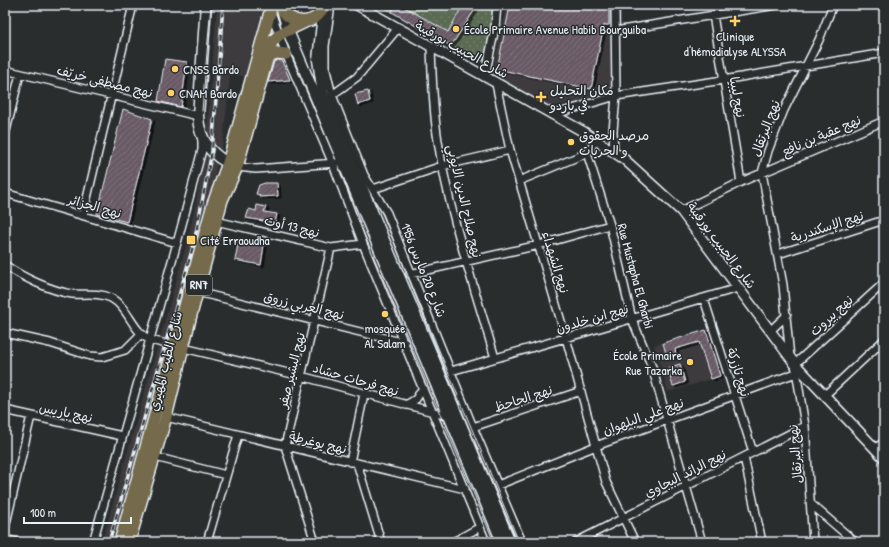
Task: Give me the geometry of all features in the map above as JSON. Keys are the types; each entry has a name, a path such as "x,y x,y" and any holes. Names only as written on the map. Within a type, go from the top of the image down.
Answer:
{"main road":[{"path":"206,5 198,116 202,139 208,147 232,165"},
{"path":"284,33 316,17 324,5"},
{"path":"324,5 318,48 320,79 342,160"},
{"path":"276,8 293,20 307,22"},
{"path":"276,8 284,33 342,160 455,418 502,542"},
{"name":"شارع الطيب المهيري","path":"120,542 178,348 197,292 268,25 276,8"},
{"name":"شارع الطيب المهيري","path":"129,542 166,417 178,348 213,204 232,165 272,42 284,33"},
{"path":"267,57 276,53 286,54"},
{"path":"481,484 510,542"}],"street":[{"path":"83,215 133,5"},
{"name":"شارع 20 مارس 1956","path":"331,5 325,46 325,66 332,95 362,169 387,212 410,274 522,542"},
{"name":"شارع الحبيب بورقيبة","path":"357,5 485,76 496,84 596,140 614,152 681,211 794,365 884,458"},
{"path":"485,76 495,28 497,5"},
{"path":"614,152 613,122 616,96 615,5"},
{"path":"615,31 775,5"},
{"name":"نهج البرتقال","path":"813,542 805,426 794,365 778,254 762,174 778,124 819,40 833,5"},
{"name":"نهج ليبيا","path":"713,15 741,182"},
{"path":"332,95 357,77 398,28"},
{"path":"284,33 286,54 342,160 363,244 434,412 486,542"},
{"name":"نهج صلاح الدين الايوبي","path":"431,47 434,106 442,166 467,262 495,358"},
{"path":"552,115 616,96 884,53"},
{"name":"نهج مصطفى خريّف","path":"5,70 198,116"},
{"path":"5,135 20,74"},
{"name":"نهج الشهداء","path":"496,84 510,150 566,338 606,482 622,519 635,542"},
{"name":"نهج عقبة بن نافع","path":"681,211 741,182 884,121"},
{"path":"93,542 178,243 202,150 202,139"},
{"path":"519,181 587,153 596,140"},
{"path":"373,189 442,166 510,150"},
{"name":"Rue Mustapha El Gharbi","path":"587,153 610,225 632,319 652,367 666,420 687,485 702,542"},
{"path":"232,165 256,169 342,160"},
{"name":"نهج الجزائر","path":"5,193 178,243"},
{"name":"نهج الإسكندرية","path":"778,254 884,220"},
{"name":"نهج 13 أوت","path":"216,221 331,248 363,244"},
{"path":"410,274 539,245 610,225"},
{"name":"نهج البشير صفر","path":"285,446 331,248"},
{"path":"5,265 51,289 71,294 98,294 110,298 124,310 140,335 125,350 102,357 90,356 50,343 5,333"},
{"name":"نهج بيروت","path":"794,365 884,282"},
{"name":"نهج ابن خلدون","path":"451,371 738,288"},
{"name":"نهج العربي زروق","path":"197,292 404,343"},
{"name":"نهج تازركة","path":"704,299 753,452"},
{"path":"770,331 787,315"},
{"name":"نهج فرحات حشاد","path":"140,335 150,340 178,348 301,376 455,418"},
{"path":"824,396 884,340"},
{"name":"نهج علي البلهوان","path":"498,485 596,446 734,396 794,365"},
{"name":"نهج فرحات حشاد","path":"406,405 416,399 423,388"},
{"name":"نهج الجاحظ","path":"473,427 581,391"},
{"path":"364,394 353,463 381,542"},
{"name":"نهج باريس","path":"5,410 122,436"},
{"path":"5,528 31,416"},
{"name":"نهج يوغرطة","path":"166,417 465,489"},
{"name":"نهج الرائد البجاوي","path":"576,542 805,426"},
{"path":"207,542 238,435"},
{"path":"876,449 884,442"},
{"path":"285,446 315,542"},
{"path":"155,456 226,475"},
{"path":"744,457 762,542"},
{"path":"811,504 855,542"},
{"path":"453,542 480,527"},
{"path":"6,540 17,542"}],"shaded area":[{"path":"217,5 264,6 245,76 230,75 223,143 217,161 211,200 116,542 102,542 187,243 197,198 207,132"},
{"path":"504,5 621,5 621,94 549,107 492,75 505,11"},
{"name":"École Primaire Rue Tazarka","path":"710,329 724,375 668,392 654,345"}],"green space":[{"name":"École Primaire Avenue Habib Bourguiba","path":"380,5 493,5 494,10 484,62 451,46"}],"building":[{"path":"395,5 401,5 448,32 463,5 476,5 474,11 451,46 392,12"},
{"path":"507,5 609,5 609,25 604,25 591,89 497,69 509,11"},
{"path":"165,59 187,62 181,107 158,101"},
{"path":"277,60 282,61 290,80 268,82 274,62"},
{"path":"368,91 370,101 358,105 355,94"},
{"path":"123,109 152,119 127,222 97,214"},
{"path":"265,183 277,183 278,196 259,197 260,195 256,194 259,185"},
{"path":"257,205 266,207 264,212 277,214 275,223 246,218 249,209 256,211"},
{"path":"239,239 264,245 261,265 235,260"},
{"path":"706,330 720,376 711,379 699,342 675,349 676,354 667,357 663,343"},
{"path":"680,364 685,382 673,386 667,368"}],"tram line":[{"path":"202,111 211,5"},
{"path":"381,211 519,542"},
{"path":"362,229 494,542"}],"railway":[{"path":"109,542 194,243 212,151 223,5"}],"place":[{"name":"Clinique d'hémodialyse ALYSSA","path":"735,21"},
{"name":"École Primaire Avenue Habib Bourguiba","path":"456,29"},
{"name":"CNSS Bardo","path":"175,69"},
{"name":"CNAM Bardo","path":"171,93"},
{"name":"مكان التحليل في باردو","path":"541,97"},
{"name":"مرصد الحقوق و الحريات","path":"571,142"},
{"name":"Cité Erraoudha","path":"191,240"},
{"name":"mosquée Al Salam","path":"385,314"},
{"name":"École Primaire Rue Tazarka","path":"690,362"}]}
